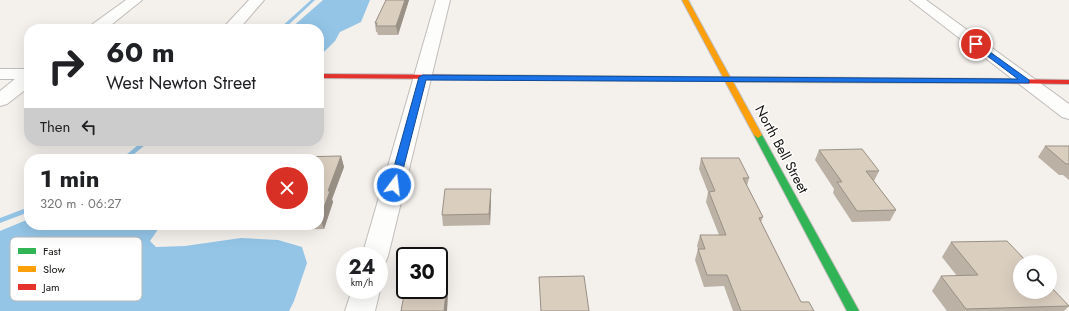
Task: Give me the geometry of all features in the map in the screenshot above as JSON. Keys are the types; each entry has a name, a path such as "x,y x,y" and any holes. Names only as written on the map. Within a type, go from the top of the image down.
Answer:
{"street":[{"path":"103,24 135,0"},
{"path":"235,24 257,0"},
{"path":"377,247 443,0"},
{"name":"North Bell Street","path":"685,0 853,311"},
{"path":"916,0 1069,113"},
{"path":"0,74 24,74"},
{"path":"324,76 1069,82"},
{"path":"0,100 24,82"},
{"path":"360,311 363,299"}],"water":[{"path":"323,0 370,0 361,22 340,32 335,41 324,52 324,24 296,24"},
{"path":"24,221 24,230 158,230 150,241 156,247 185,246 241,238 278,240 302,247 307,263 289,311 0,311 0,231"}],"building":[{"path":"386,0 405,0 396,26 376,26 377,23 375,23"},
{"path":"1045,146 1069,146 1069,164 1066,164"},
{"path":"862,149 879,171 866,171 896,210 857,211 837,182 842,182 819,150"},
{"path":"324,156 341,156 328,191 330,191 324,207"},
{"path":"701,158 739,158 749,178 743,178 763,217 759,218 801,302 809,302 814,311 741,311 727,275 707,275 698,249 705,249 700,235 726,235 709,192 715,191"},
{"path":"445,189 491,189 489,214 442,215"},
{"path":"1007,241 1020,255 1013,255 1013,299 1057,299 1057,293 1069,306 966,309 941,276 978,275 951,242"},
{"path":"584,276 589,311 541,311 539,277"},
{"path":"403,299 445,299 444,311 401,311"}],"waterway":[{"path":"287,24 313,0"},
{"path":"130,154 141,146"},
{"path":"0,221 24,211"}],"traffic: fast":[{"path":"456,77 684,79"},
{"path":"758,135 853,311"}],"traffic: slow":[{"path":"685,0 758,135"},
{"path":"684,79 1006,81"}],"traffic: jam":[{"path":"324,76 456,77"},
{"path":"1006,81 1069,82"}],"route":[{"path":"394,185 423,77 1026,81 976,44"}]}
